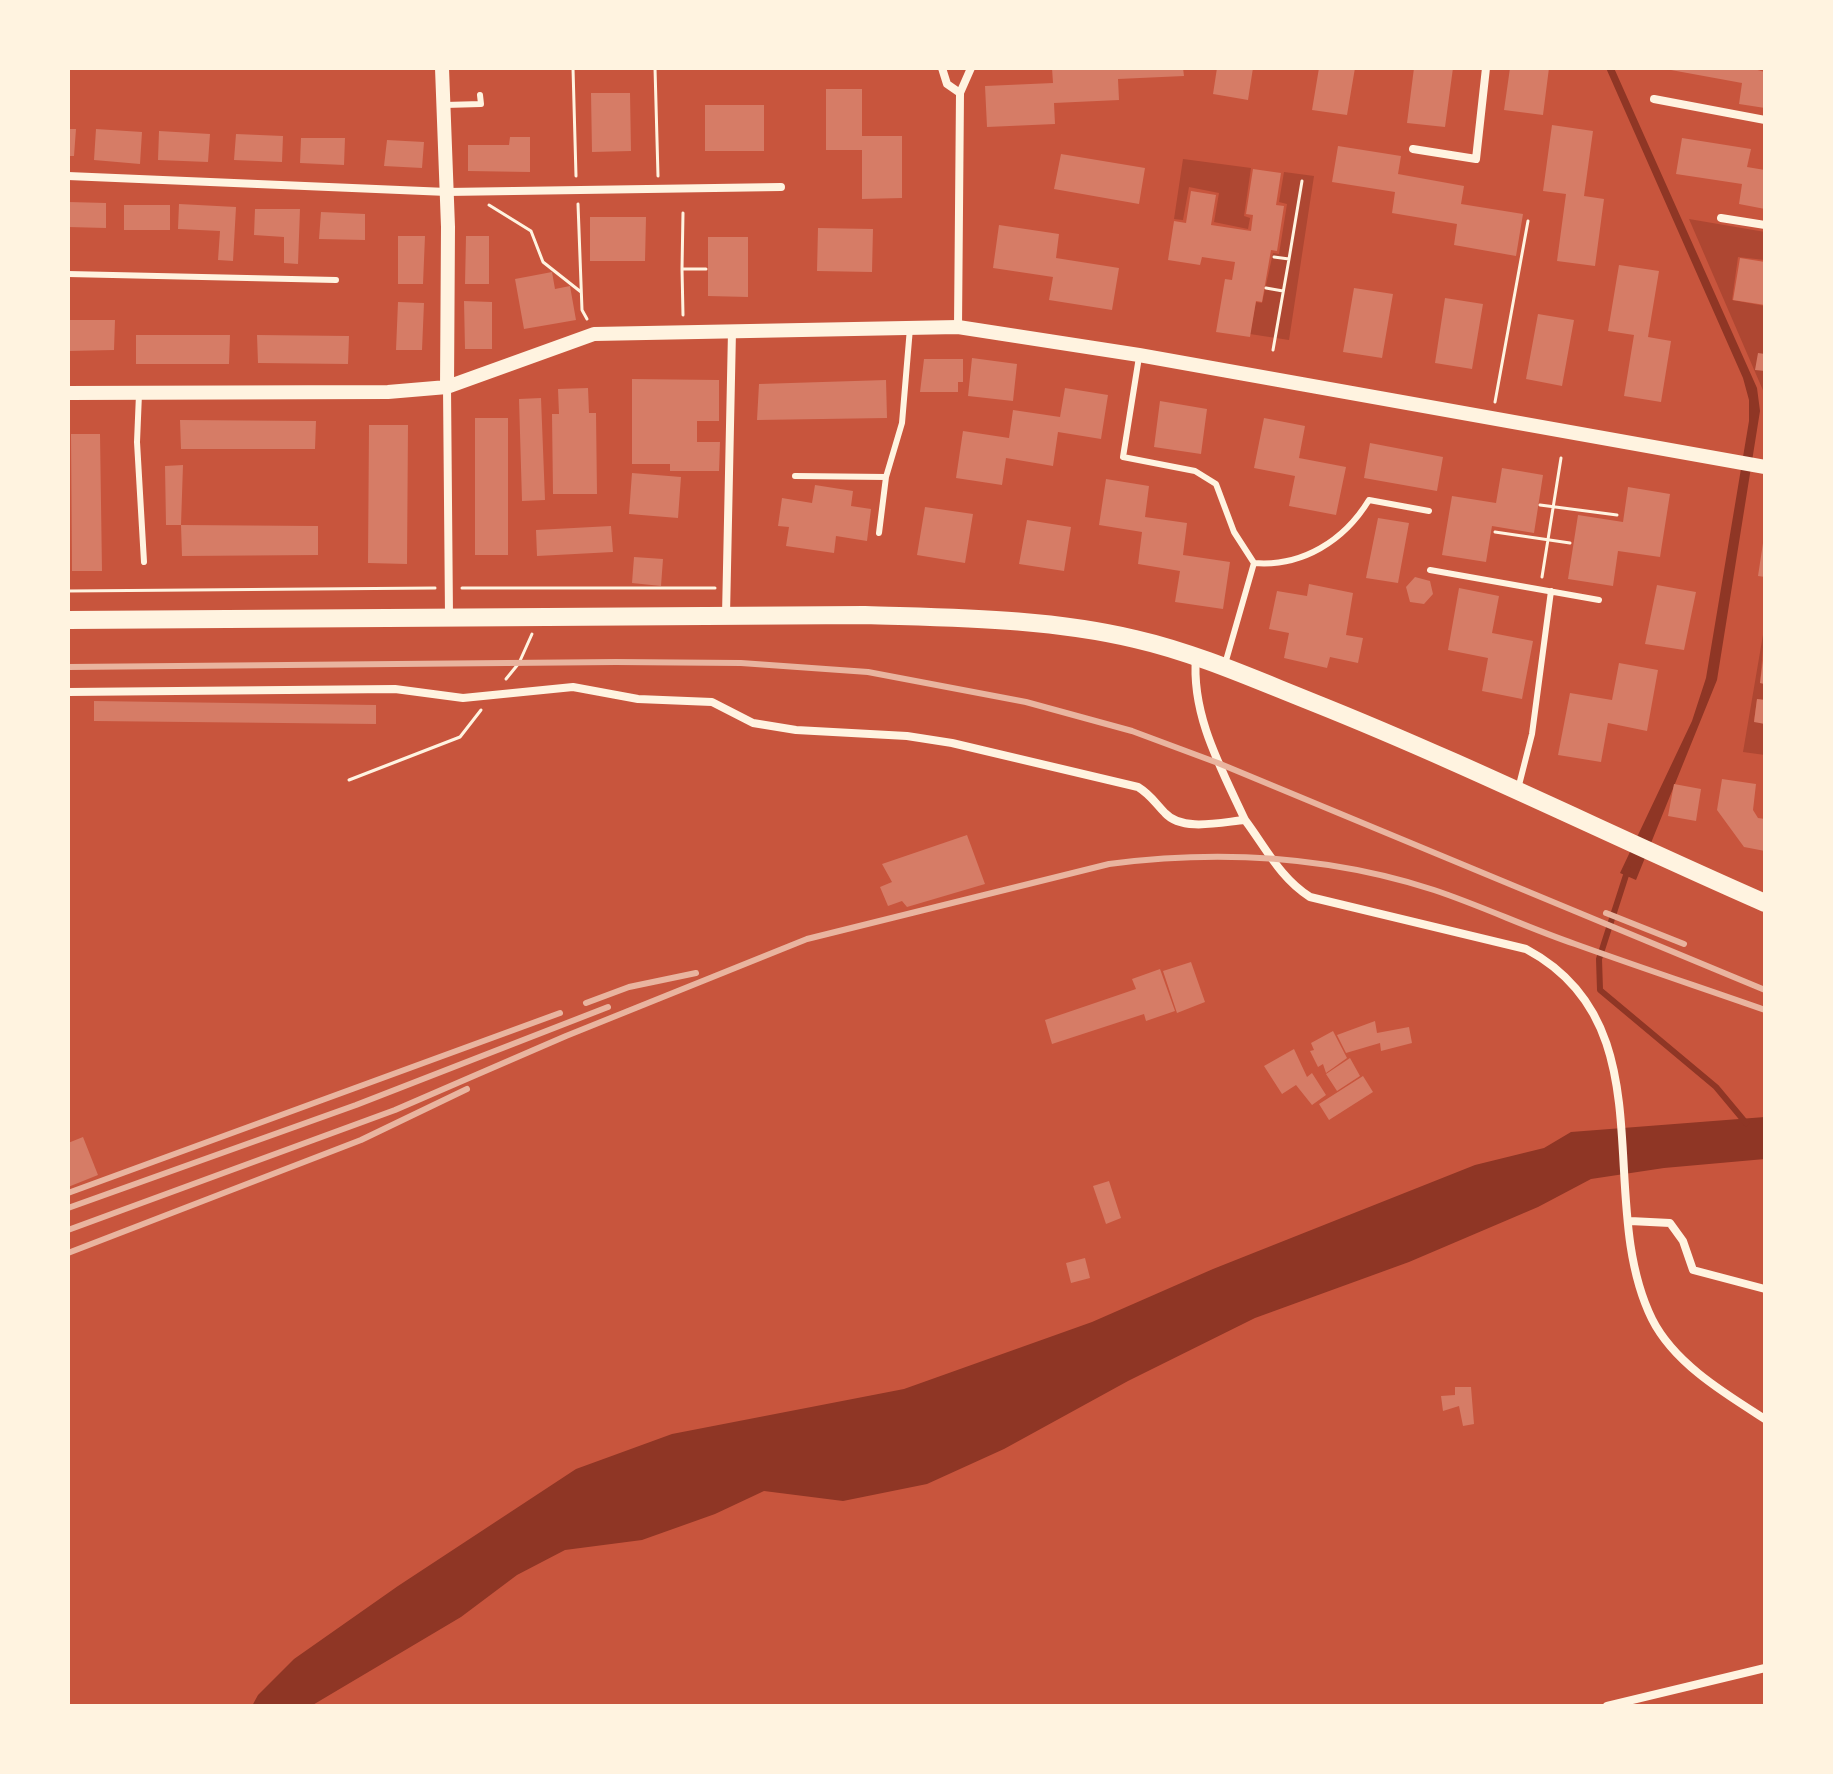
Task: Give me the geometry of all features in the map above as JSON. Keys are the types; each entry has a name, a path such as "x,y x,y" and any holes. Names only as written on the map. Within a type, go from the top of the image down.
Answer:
{"main road":[{"path":"68,620 726,616 996,619 1131,637 1196,656 1375,727 1765,903"}],"street":[{"path":"442,68 447,192 449,617"},
{"path":"942,68 947,84 960,93"},
{"path":"958,327 960,93 971,68"},
{"path":"1413,149 1476,159 1486,68"},
{"path":"1654,99 1765,120"},
{"path":"68,176 447,192 781,187"},
{"path":"1721,218 1765,225"},
{"path":"68,393 388,392 447,387 594,334 958,327 1139,355 1763,467"},
{"path":"726,616 732,331"},
{"path":"1196,656 1197,701 1222,773 1245,820 1291,885 1310,897 1491,938 1526,949 1553,963 1580,992 1600,1024 1613,1062 1628,1206 1642,1292 1665,1339 1703,1376 1765,1419"},
{"path":"68,692 395,689 437,697 492,697 550,687 573,687 659,702 712,702 753,723 952,743 1138,787 1155,798 1166,815 1184,823 1245,820"},
{"path":"1630,1221 1670,1223 1683,1241 1693,1270 1765,1289"},
{"path":"1607,1706 1765,1668"}],"lane":[{"path":"444,106 481,104 480,95"},
{"path":"68,274 336,280"},
{"path":"879,533 886,477 902,423 910,328"},
{"path":"1139,355 1123,457 1195,471 1216,484 1234,532 1254,563 1224,667"},
{"path":"139,391 137,442 144,562"},
{"path":"795,476 886,477"},
{"path":"1254,563 1282,565 1315,553 1339,535 1369,500 1429,511"},
{"path":"1430,570 1599,600"},
{"path":"1517,792 1532,734 1551,591"}],"path":[{"path":"573,68 582,310 594,334"},
{"path":"655,68 658,188"},
{"path":"1273,350 1302,181"},
{"path":"477,204 487,204 509,214 531,231 543,262 581,292"},
{"path":"683,213 683,331"},
{"path":"1492,418 1528,221"},
{"path":"1274,257 1289,259"},
{"path":"682,269 706,269"},
{"path":"1266,288 1283,291"},
{"path":"1539,589 1561,458"},
{"path":"1540,505 1617,515"},
{"path":"1495,532 1570,543"},
{"path":"68,591 544,586 726,588"},
{"path":"349,780 460,737 519,663 544,617 544,586"}],"shaded area":[{"path":"1606,68 1614,68 1757,388 1760,411 1717,680 1636,880 1620,873 1692,721 1706,678 1749,421 1749,400 1743,378"},
{"path":"1183,159 1251,168 1244,216 1250,218 1248,229 1214,222 1219,193 1189,187 1183,220 1174,219"},
{"path":"1284,172 1314,176 1289,340 1250,334 1256,302 1262,303 1273,253 1279,254 1287,204 1279,202"},
{"path":"1689,219 1765,232 1765,260 1738,257 1732,300 1765,306 1765,395"},
{"path":"1765,623 1760,683 1765,684 1765,700 1757,699 1754,721 1765,724 1765,755 1743,752"},
{"path":"1765,1117 1765,1159 1664,1168 1591,1179 1538,1207 1409,1262 1255,1318 1128,1381 1004,1449 927,1484 843,1501 764,1491 715,1514 642,1540 565,1550 517,1575 461,1617 311,1706 252,1706 258,1695 294,1659 398,1586 576,1469 672,1434 904,1389 1092,1322 1213,1269 1475,1165 1544,1148 1571,1132"}],"building":[{"path":"1052,68 1183,68 1184,76 1118,79 1119,100 1054,103 1055,124 987,127 985,86 1053,83"},
{"path":"1217,68 1253,68 1248,100 1213,94"},
{"path":"1319,68 1355,68 1347,115 1312,110"},
{"path":"1414,68 1453,68 1445,127 1407,123"},
{"path":"1510,68 1549,68 1543,115 1504,110"},
{"path":"1660,68 1750,68 1765,72 1765,108 1739,104 1742,83"},
{"path":"826,89 862,89 862,136 902,136 902,198 862,199 862,150 826,150"},
{"path":"591,93 630,93 631,151 592,152"},
{"path":"705,105 764,105 764,151 705,151"},
{"path":"1552,125 1593,131 1584,196 1604,199 1595,266 1557,261 1566,194 1543,191"},
{"path":"68,129 76,129 74,156 68,156"},
{"path":"96,129 142,132 140,164 94,160"},
{"path":"159,131 210,134 208,162 158,160"},
{"path":"236,134 283,136 282,162 234,160"},
{"path":"510,137 530,137 530,172 468,171 468,145 509,145"},
{"path":"301,138 345,138 344,165 300,163"},
{"path":"1682,138 1751,149 1747,167 1765,170 1765,209 1739,204 1742,184 1676,174"},
{"path":"387,140 424,142 422,168 384,166"},
{"path":"1338,146 1401,156 1398,174 1464,186 1461,204 1523,214 1516,256 1454,245 1457,224 1392,213 1395,192 1332,182"},
{"path":"1061,154 1145,168 1139,204 1054,189"},
{"path":"1253,169 1281,173 1276,205 1284,206 1277,251 1271,250 1262,302 1256,301 1250,337 1216,332 1225,279 1232,280 1235,262 1202,257 1200,265 1168,260 1174,221 1186,223 1191,191 1216,195 1211,225 1251,231 1253,215 1246,214"},
{"path":"68,202 106,203 106,228 68,227"},
{"path":"179,204 236,207 233,261 218,260 220,231 178,229"},
{"path":"124,205 170,205 170,230 124,230"},
{"path":"255,209 300,209 298,264 284,263 284,237 254,235"},
{"path":"321,212 365,214 365,240 319,239"},
{"path":"590,217 646,217 645,261 590,261"},
{"path":"999,225 1059,234 1056,258 1119,268 1112,310 1049,300 1053,277 993,268"},
{"path":"818,228 873,229 872,272 817,271"},
{"path":"398,236 425,236 423,284 398,284"},
{"path":"466,236 489,236 489,284 465,284"},
{"path":"708,237 748,237 748,297 708,296"},
{"path":"1740,258 1765,262 1765,305 1733,300"},
{"path":"1619,265 1659,271 1648,337 1671,341 1661,402 1624,396 1634,335 1608,331"},
{"path":"552,272 555,289 570,286 576,320 524,329 515,279"},
{"path":"1354,288 1393,294 1382,358 1343,352"},
{"path":"1445,298 1483,304 1472,369 1435,363"},
{"path":"464,301 492,302 492,349 465,349"},
{"path":"398,302 424,303 422,350 396,350"},
{"path":"1538,314 1574,320 1562,386 1526,379"},
{"path":"68,320 115,320 114,350 68,351"},
{"path":"136,335 230,335 229,364 136,364"},
{"path":"257,335 349,336 348,364 258,363"},
{"path":"1758,353 1765,354 1765,371 1755,370"},
{"path":"972,358 1017,364 1013,401 968,396"},
{"path":"924,359 963,359 963,382 958,382 958,392 920,392"},
{"path":"632,379 719,380 719,421 697,421 697,442 720,442 719,471 670,471 670,464 632,464"},
{"path":"886,380 887,418 757,420 759,384"},
{"path":"588,388 589,413 596,413 597,494 553,494 552,414 559,414 558,389"},
{"path":"1065,388 1108,395 1101,439 1058,432 1053,466 1006,458 1002,485 956,478 963,431 1009,438 1013,410 1060,417"},
{"path":"541,398 545,500 522,501 519,399"},
{"path":"1160,401 1207,409 1201,454 1154,447"},
{"path":"475,418 508,418 508,555 475,555"},
{"path":"1264,418 1305,426 1299,458 1346,467 1336,515 1289,506 1295,476 1254,468"},
{"path":"180,420 316,421 315,449 181,449"},
{"path":"369,425 408,425 407,564 368,563"},
{"path":"71,434 100,434 102,571 72,571"},
{"path":"1370,443 1443,457 1437,491 1364,478"},
{"path":"183,465 181,525 166,525 165,466"},
{"path":"1502,468 1543,475 1534,533 1492,526 1486,562 1442,555 1452,496 1496,503"},
{"path":"632,473 681,477 678,518 629,514"},
{"path":"1106,479 1149,486 1145,517 1187,523 1183,555 1230,562 1223,609 1175,602 1180,571 1138,564 1142,532 1099,525"},
{"path":"815,485 853,491 851,506 871,509 867,541 836,536 834,553 786,546 789,527 778,526 782,498 812,503"},
{"path":"1628,487 1670,494 1660,557 1618,551 1613,586 1568,579 1578,515 1623,522"},
{"path":"925,507 973,514 965,563 917,555"},
{"path":"1378,518 1409,523 1398,583 1366,578"},
{"path":"1027,520 1071,527 1064,571 1019,564"},
{"path":"181,525 318,526 318,555 182,556"},
{"path":"611,526 613,552 537,556 536,530"},
{"path":"1765,543 1765,577 1758,576"},
{"path":"634,557 663,559 661,586 632,583"},
{"path":"1415,577 1430,581 1433,594 1424,604 1410,602 1406,587"},
{"path":"1309,584 1353,593 1346,635 1363,638 1358,663 1330,657 1327,668 1284,658 1289,633 1269,629 1277,591 1307,596"},
{"path":"1657,585 1696,592 1684,650 1645,644"},
{"path":"1459,588 1499,596 1492,633 1533,641 1522,699 1482,691 1488,658 1448,650"},
{"path":"1765,661 1765,684 1760,683"},
{"path":"1619,663 1658,670 1647,731 1608,723 1601,762 1558,755 1570,693 1612,700"},
{"path":"1757,699 1765,700 1765,724 1754,722"},
{"path":"94,701 376,705 376,724 94,721"},
{"path":"1722,779 1756,784 1753,810 1758,818 1765,819 1765,851 1744,847 1717,810"},
{"path":"1674,784 1701,789 1696,821 1668,816"},
{"path":"967,835 985,884 907,907 902,901 888,906 880,887 892,882 882,864"},
{"path":"1191,962 1205,1002 1177,1013 1163,971"},
{"path":"1160,969 1175,1011 1146,1021 1144,1014 1052,1044 1045,1020 1136,989 1132,979"},
{"path":"1375,1021 1377,1033 1409,1027 1412,1043 1381,1051 1380,1043 1346,1053 1337,1035"},
{"path":"1333,1031 1347,1058 1326,1073 1323,1064 1318,1067 1310,1051 1314,1050 1311,1043"},
{"path":"1294,1049 1307,1077 1312,1073 1326,1095 1312,1105 1296,1085 1282,1094 1264,1066"},
{"path":"1350,1058 1360,1076 1337,1091 1326,1074"},
{"path":"1363,1076 1373,1092 1329,1120 1319,1104"},
{"path":"83,1137 98,1175 68,1187 68,1143"},
{"path":"1109,1181 1121,1218 1106,1224 1093,1186"},
{"path":"1085,1258 1090,1278 1071,1283 1066,1263"},
{"path":"1455,1387 1471,1387 1474,1424 1463,1426 1459,1406 1443,1411 1441,1396 1455,1395"}],"waterway":[{"path":"1628,869 1599,959 1600,990 1716,1087 1746,1123"}],"railway":[{"path":"68,667 741,663 868,672 1026,702 1132,731 1218,763 1765,990"},
{"path":"68,1230 395,1110 566,1036 807,939 1109,864 1232,857 1314,863 1354,870 1452,896 1557,938 1765,1010"},
{"path":"1606,913 1684,944"},
{"path":"586,1003 629,987 696,973"},
{"path":"68,1208 356,1105 608,1007"},
{"path":"68,1193 560,1013"},
{"path":"68,1253 361,1140 467,1089"}]}
